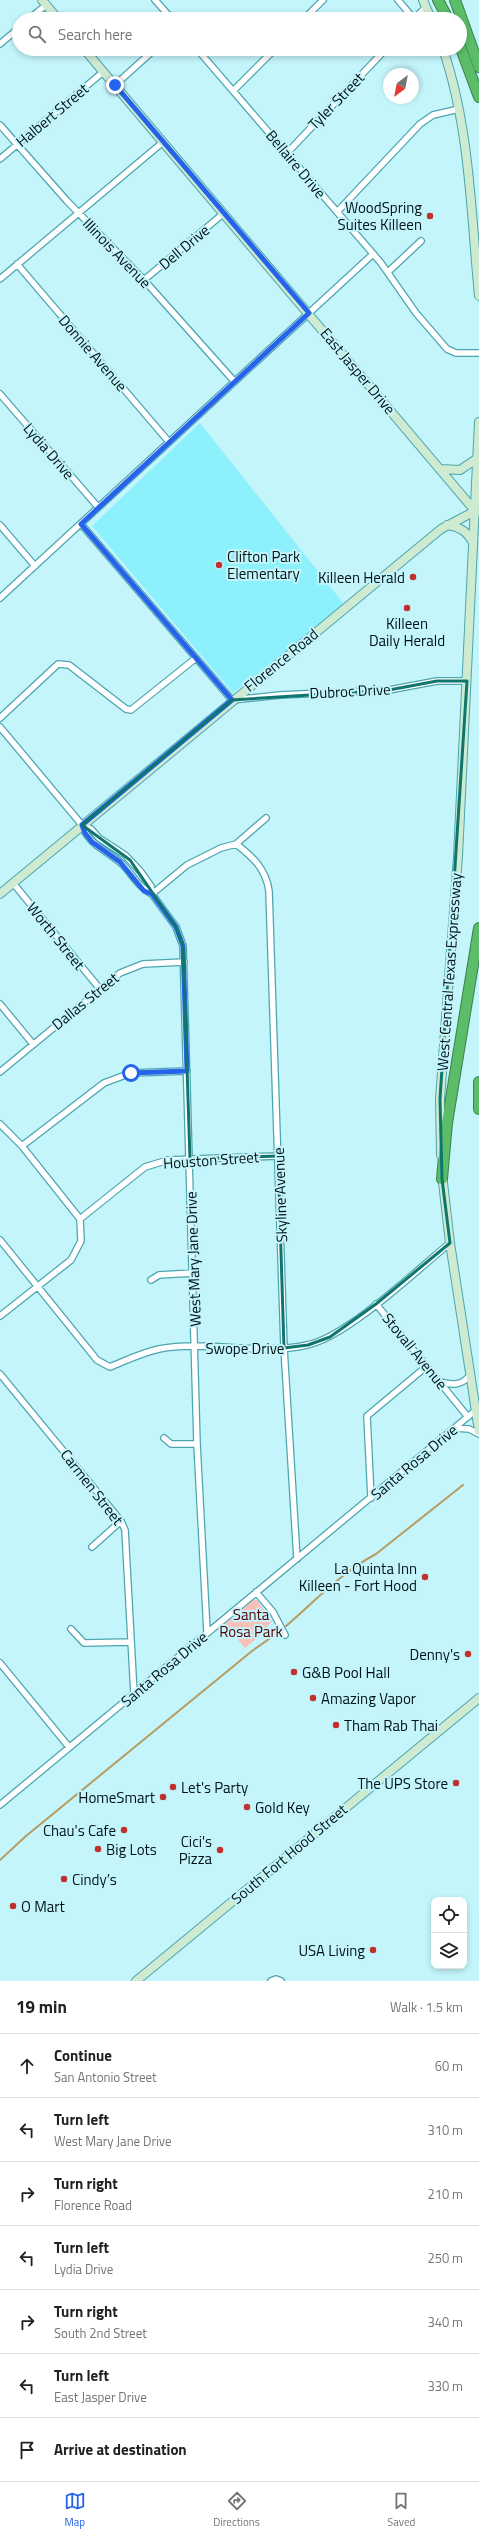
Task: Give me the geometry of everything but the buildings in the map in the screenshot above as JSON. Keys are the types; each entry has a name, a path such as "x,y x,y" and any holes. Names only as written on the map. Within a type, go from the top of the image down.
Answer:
{"highway":[{"path":"438,0 444,12"},
{"path":"455,0 459,12"},
{"path":"467,34 479,67"},
{"path":"464,56 479,96"},
{"path":"442,1179 447,1123 479,928"},
{"path":"479,1082 479,1109"}],"main road":[{"path":"44,2 52,12"},
{"name":"East Jasper Drive","path":"90,56 477,513"},
{"path":"445,56 459,109 468,169 479,296"},
{"name":"West Central Texas Expressway","path":"479,422 477,513 440,1099 442,1179 450,1243 479,1432"},
{"path":"441,469 460,470 478,458"},
{"name":"Florence Road","path":"0,894 232,700 446,525 477,513"},
{"path":"446,525 463,529 474,543"},
{"name":"South Fort Hood Street","path":"136,1981 479,1698"}],"street":[{"path":"155,0 166,12"},
{"path":"311,12 323,0"},
{"path":"398,0 408,12"},
{"path":"35,12 44,2"},
{"path":"0,44 12,34"},
{"path":"115,85 147,56"},
{"name":"Bellaire Drive","path":"203,56 373,254 388,272 416,313 447,348 456,353 479,353"},
{"path":"233,91 268,56"},
{"name":"Tyler Street","path":"287,153 379,56"},
{"name":"Halbert Street","path":"0,159 103,72"},
{"path":"337,212 420,124 433,115 459,109"},
{"name":"Illinois Avenue","path":"0,125 79,213 144,280 234,381"},
{"path":"0,279 163,142"},
{"name":"Dell Drive","path":"144,280 224,213"},
{"path":"388,272 421,240"},
{"path":"0,598 373,254"},
{"name":"Donnie Avenue","path":"17,264 169,442"},
{"name":"Lydia Drive","path":"0,394 98,507"},
{"path":"81,524 232,700"},
{"path":"0,525 35,566"},
{"path":"0,718 58,664 69,665 126,709 131,710 196,658"},
{"name":"Dubroc Drive","path":"232,700 280,695 389,690 437,681 467,681"},
{"name":"West Mary Jane Drive","path":"0,727 82,825 85,833 92,842 120,862 144,891 152,894"},
{"path":"152,894 187,865 221,848 236,844 266,818"},
{"name":"West Mary Jane Drive","path":"82,825 91,829 99,838 125,856 151,886 152,894 176,927 183,946 198,1444 207,1632"},
{"name":"Skyline Avenue","path":"236,844 262,868 267,877 284,1348 297,1559"},
{"path":"120,862 125,856"},
{"name":"Worth Street","path":"13,883 100,989"},
{"name":"Dallas Street","path":"0,1072 100,989 128,968 143,964 184,962"},
{"path":"0,1004 33,1044"},
{"path":"22,1146 104,1083 131,1073 187,1071"},
{"path":"0,1124 22,1146 80,1219 82,1228 78,1250 71,1260 0,1316"},
{"name":"Houston Street","path":"80,1219 145,1167 168,1160 190,1158 278,1156"},
{"path":"0,1240 38,1286"},
{"name":"Stovall Avenue","path":"450,1243 376,1304 468,1417"},
{"path":"151,1280 159,1275 193,1273"},
{"name":"Swope Drive","path":"38,1286 97,1360 110,1367 137,1355 160,1349 284,1348 308,1345 330,1337 376,1304"},
{"path":"371,1498 367,1416 427,1366"},
{"name":"Carmen Street","path":"0,1374 121,1521 125,1530 134,1694"},
{"path":"440,1382 450,1385 460,1384 470,1375"},
{"name":"Santa Rosa Drive","path":"2,1803 476,1410"},
{"path":"455,1428 469,1429 479,1432"},
{"path":"164,1438 171,1444 198,1444"},
{"path":"92,1547 121,1521"},
{"path":"256,1592 273,1612 285,1635"},
{"path":"70,1629 84,1644 131,1642"},
{"path":"0,1663 69,1748"},
{"path":"0,1795 2,1803"},
{"path":"271,1981 276,1979 281,1981"}],"highlighted area":[{"path":"437,681 467,681 440,1099 442,1179 450,1243 376,1304 330,1337 308,1345 284,1348 278,1156 190,1159 183,946 176,927 130,860 82,825 232,700 389,690"}],"shaded area":[{"name":"Clifton Park Elementary","path":"200,423 344,604 233,693 92,526"}],"green space":[{"name":"Santa Rosa Park","path":"253,1600 257,1600 272,1621 262,1634 245,1648 225,1624"}],"waterway":[{"path":"286,1626 340,1578 376,1554 463,1485"},
{"path":"0,1860 26,1836 252,1651 279,1632"}],"place":[{"name":"WoodSpring Suites Killeen","path":"430,216"},
{"name":"Clifton Park Elementary","path":"219,565"},
{"name":"Killeen Herald","path":"413,577"},
{"name":"Killeen Daily Herald","path":"407,608"},
{"name":"La Quinta Inn Killeen - Fort Hood","path":"425,1577"},
{"name":"Denny's","path":"468,1654"},
{"name":"G&B Pool Hall","path":"294,1672"},
{"name":"Amazing Vapor","path":"313,1698"},
{"name":"Tham Rab Thai","path":"336,1725"},
{"name":"The UPS Store","path":"456,1783"},
{"name":"Let's Party","path":"173,1787"},
{"name":"HomeSmart","path":"163,1797"},
{"name":"Gold Key","path":"247,1807"},
{"name":"Chau's Cafe","path":"124,1830"},
{"name":"Big Lots","path":"98,1849"},
{"name":"Cici's Pizza","path":"220,1850"},
{"name":"Cindy’s","path":"64,1879"},
{"name":"O Mart","path":"13,1906"},
{"name":"USA Living","path":"373,1950"}],"route":[{"path":"115,85 309,313 81,524 232,700 82,825 85,833 101,851 120,862 144,891 152,894 176,927 183,946 187,1071 131,1073"}]}
